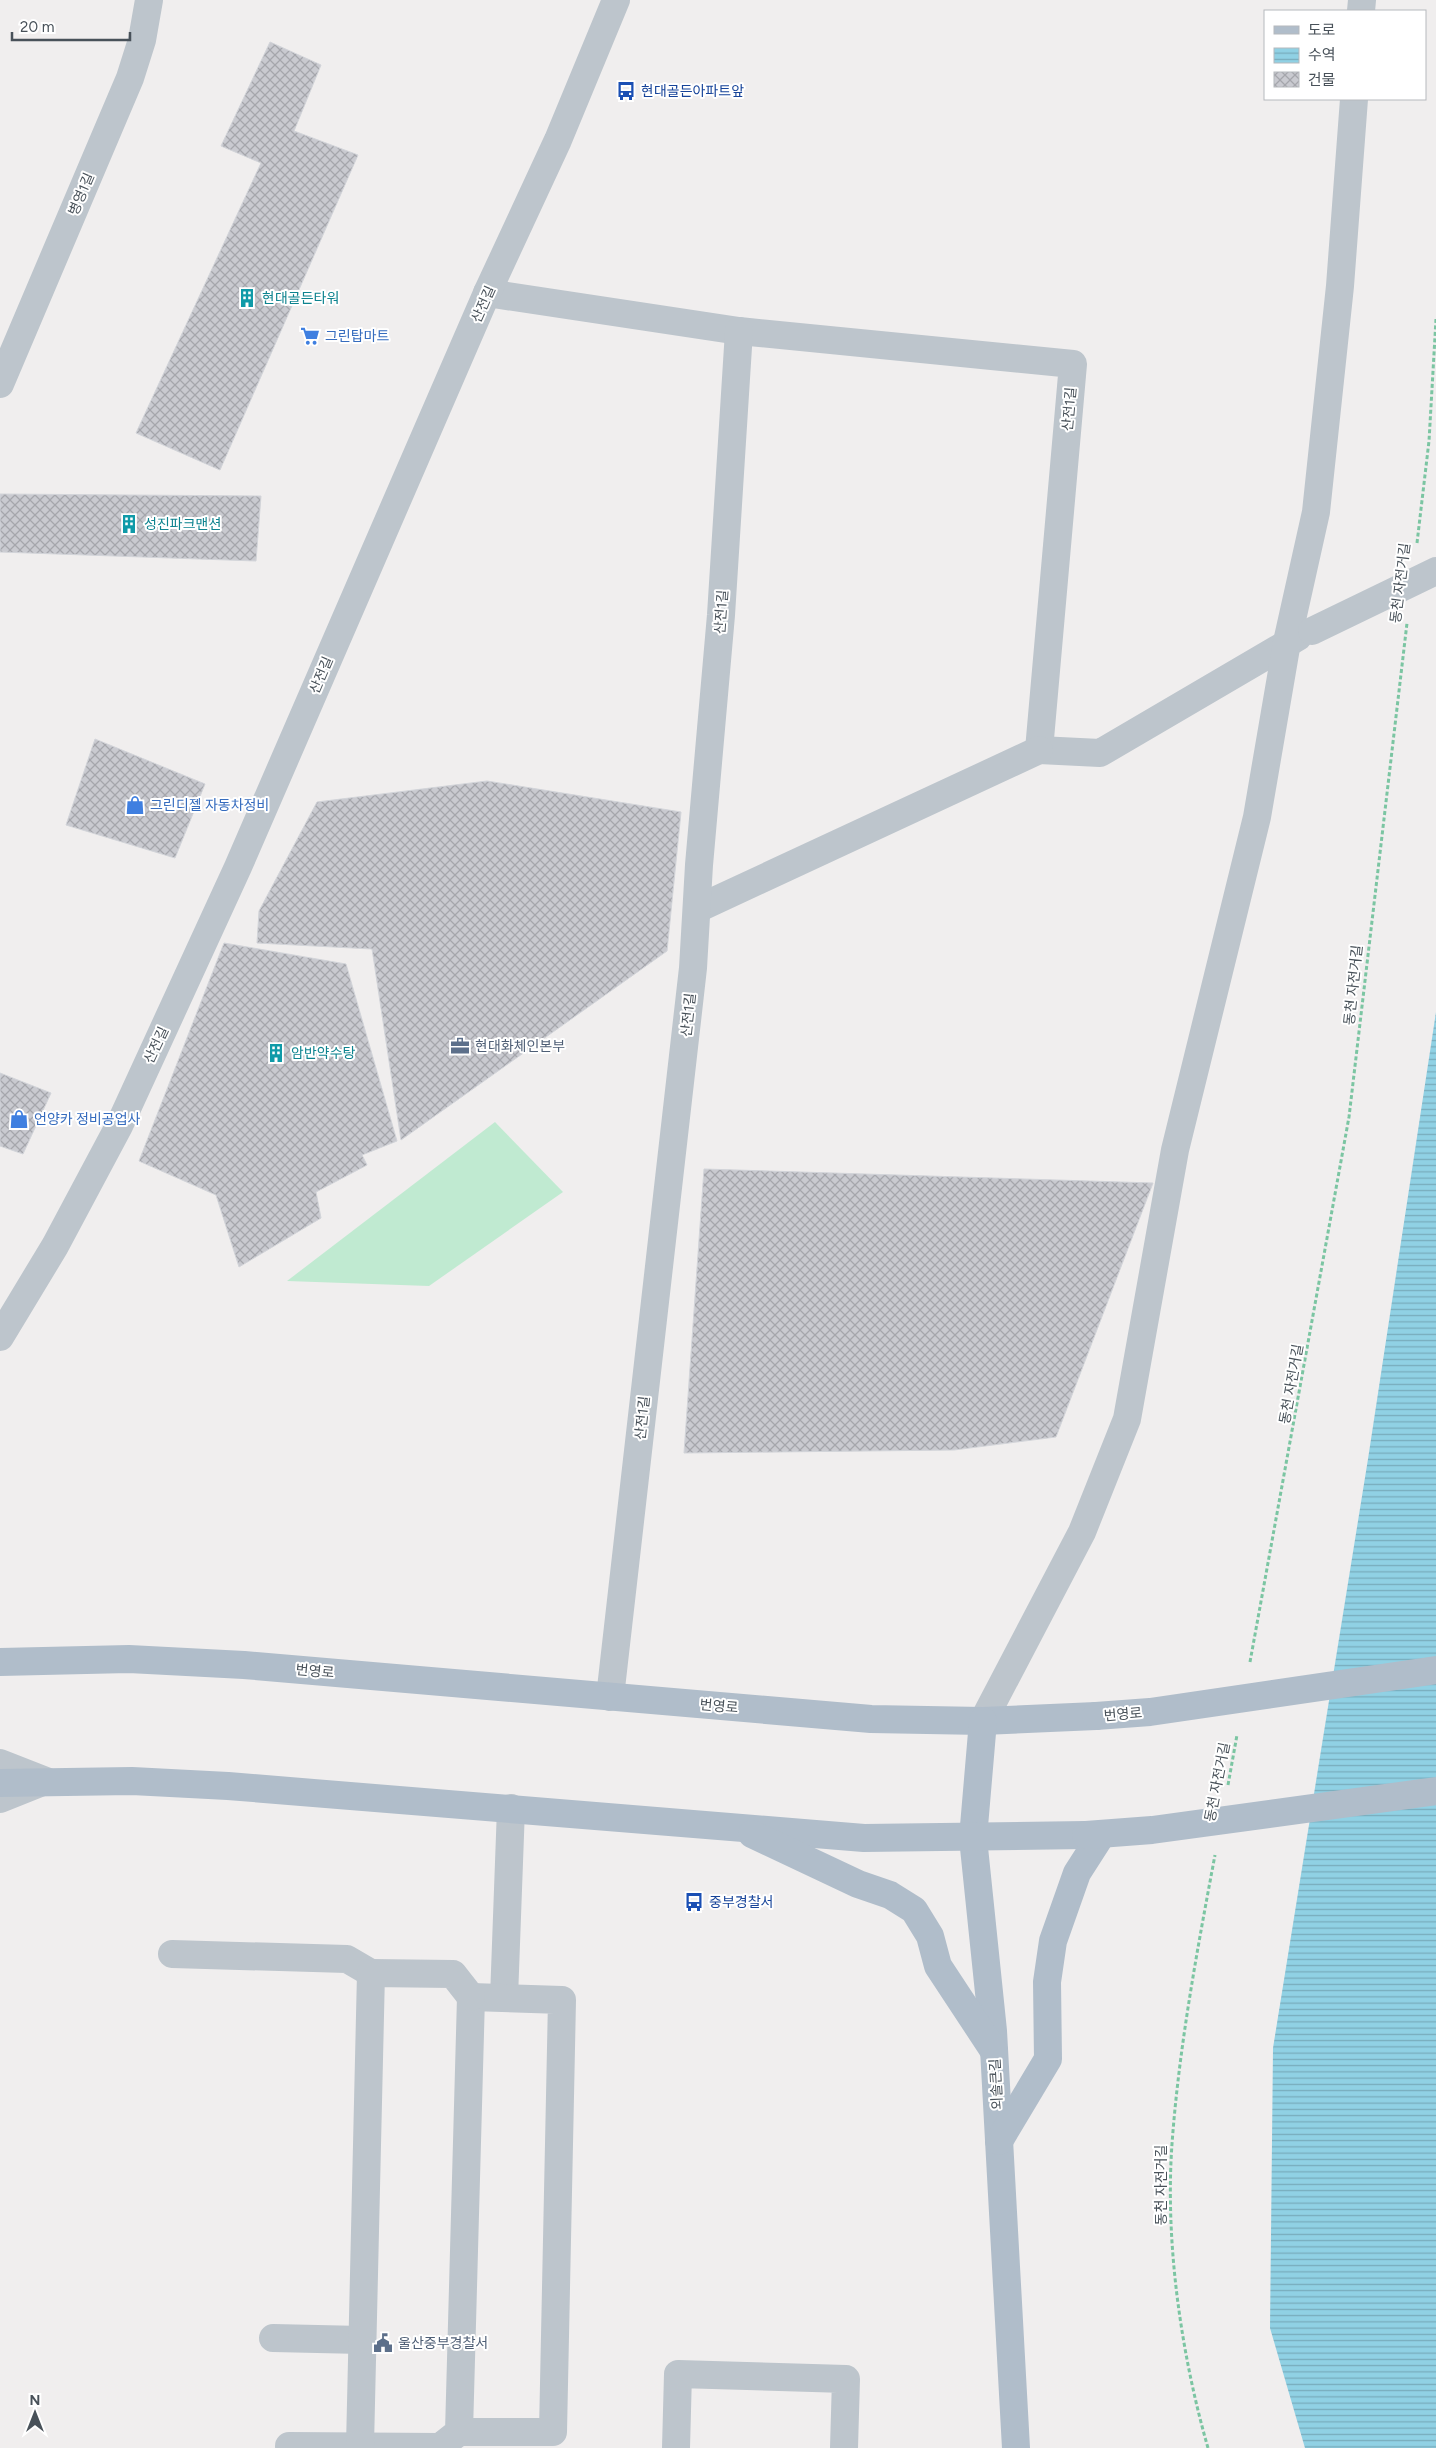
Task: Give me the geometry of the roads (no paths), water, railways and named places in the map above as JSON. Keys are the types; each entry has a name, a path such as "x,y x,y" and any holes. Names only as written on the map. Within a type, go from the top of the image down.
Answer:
{"main road":[{"name":"번영로","path":"0,1662 129,1659 244,1665 871,1719 983,1721 1150,1712 1436,1670"},
{"name":"외솔큰길","path":"983,1721 973,1838 994,2052 1016,2448"},
{"path":"0,1783 132,1781 218,1785 864,1838 973,1838 1152,1830 1436,1791"},
{"path":"737,1827 858,1884 890,1895 914,1910 930,1936 938,1966 994,2052"},
{"path":"999,2141 1048,2059 1047,1982 1053,1941 1077,1873 1094,1834"}],"street":[{"name":"병영1길","path":"0,384 130,78 142,40 149,0"},
{"name":"산전길","path":"0,1337 55,1246 119,1126 238,867 488,293 558,140 616,0"},
{"path":"983,1721 1082,1532 1127,1419 1175,1150 1258,817 1287,642 1316,512 1340,286 1354,100"},
{"name":"산전1길","path":"488,293 739,331 1073,364 1039,750"},
{"name":"산전1길","path":"610,1698 693,968 696,909 721,615 739,331"},
{"path":"696,909 1039,750 1100,753 1287,642 1436,571"},
{"path":"0,1763 46,1781"},
{"path":"0,1799 46,1781"},
{"path":"504,1998 511,1808"},
{"path":"172,1954 347,1959 371,1973 453,1974 471,1996 459,2432"},
{"path":"360,2446 371,1973"},
{"path":"288,2446 440,2448 459,2432 553,2432 562,2000 471,1996"},
{"path":"273,2338 362,2340"},
{"path":"676,2448 678,2374 846,2379 844,2448"}],"water":[{"path":"1436,1012 1436,2448 1305,2448 1270,2328 1273,2048 1368,1459"}],"place":[{"name":"현대골든아파트앞","path":"626,91"},
{"name":"현대골든타워","path":"247,298"},
{"name":"그린탑마트","path":"310,336"},
{"name":"성진파크맨션","path":"129,524"},
{"name":"그린디젤 자동차정비","path":"135,805"},
{"name":"현대화체인본부","path":"460,1046"},
{"name":"암반약수탕","path":"276,1053"},
{"name":"언양카 정비공업사","path":"19,1119"},
{"name":"중부경찰서","path":"694,1902"},
{"name":"울산중부경찰서","path":"383,2343"}]}
